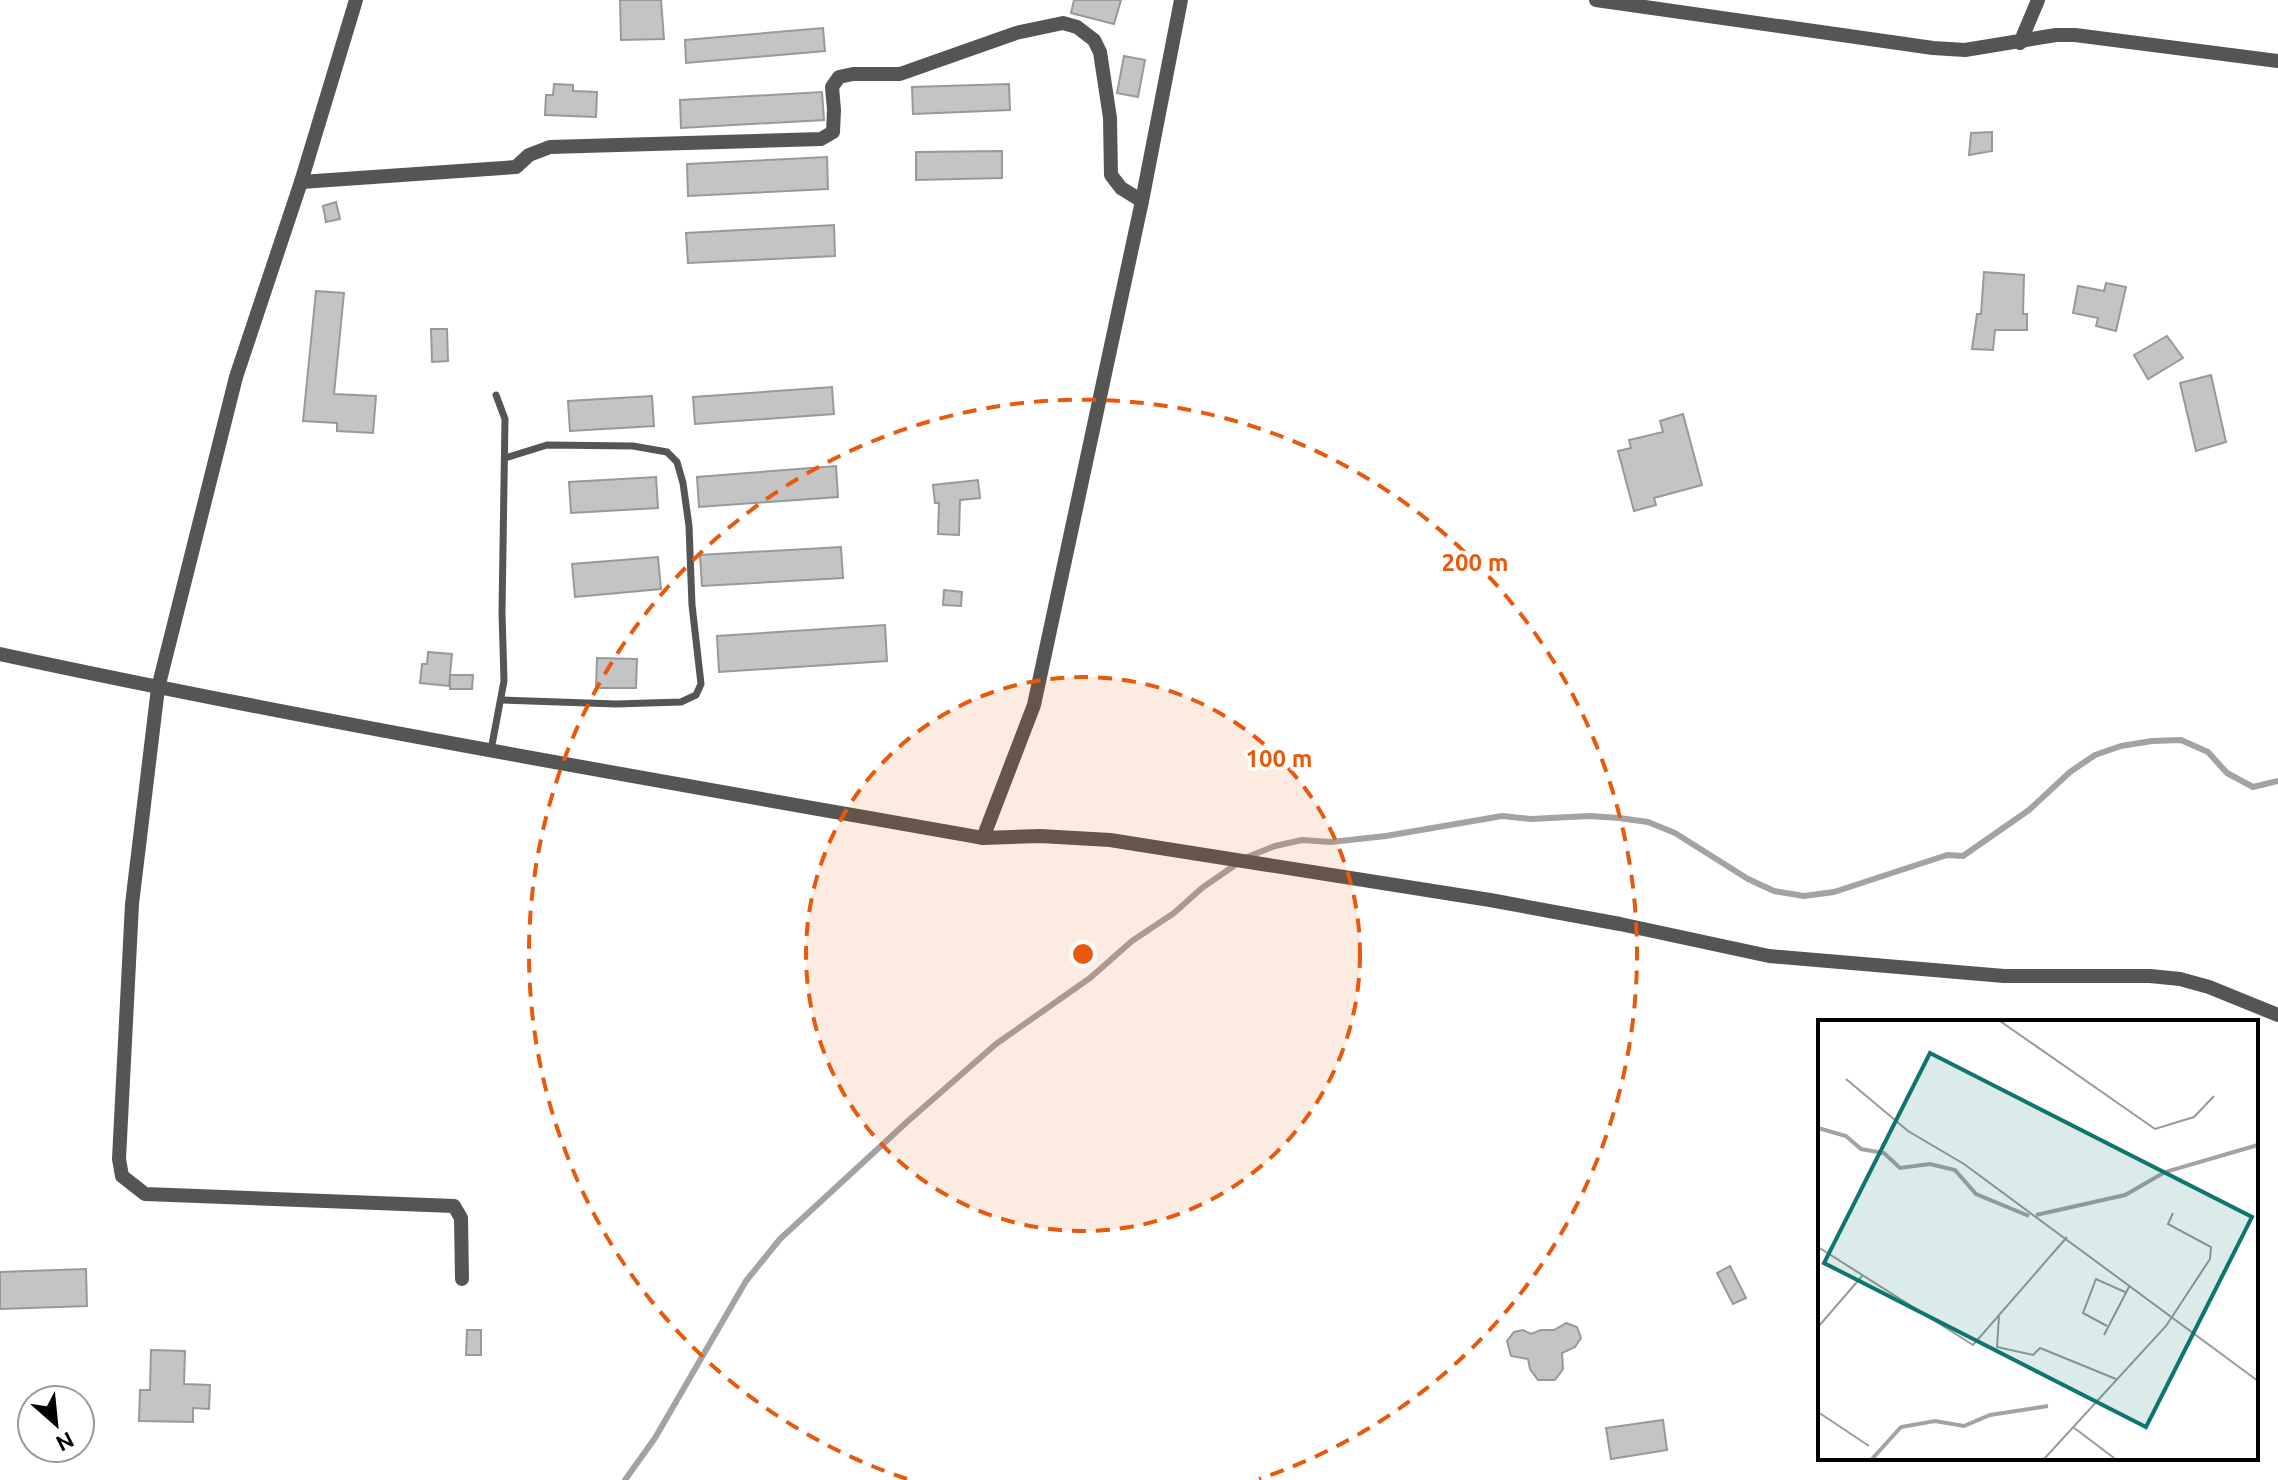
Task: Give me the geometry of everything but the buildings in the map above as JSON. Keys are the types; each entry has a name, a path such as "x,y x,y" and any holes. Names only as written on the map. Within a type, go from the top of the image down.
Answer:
{"street":[{"path":"356,0 301,182 236,377 158,688 132,904 119,1126 122,1176 145,1194 454,1206 461,1218 462,1279"},
{"path":"983,838 1034,705 1142,201 1181,0"},
{"path":"1596,0 1933,48 1965,50 2056,35 2075,35 2278,61"},
{"path":"2020,43 2038,0"},
{"path":"301,182 516,167 529,155 550,147 821,139 833,132 832,87 839,77 900,74 1016,33 1063,23 1085,32 1100,52 1110,118 1111,175 1121,188 1142,201"},
{"path":"0,654 158,688 491,751 983,838 1040,836 1110,840 1490,900 1769,956 2004,976 2150,976 2180,979 2209,987 2278,1015"}],"lane":[{"path":"491,751 504,681 505,419 496,395"},
{"path":"501,700 616,704 681,702 696,695 701,684 692,605 689,526 677,462 667,452 633,446 547,445 505,458"}],"waterway":[{"path":"1247,857 1302,840 1331,842 1386,836 1502,816 1531,819 1619,818 1648,822 1675,833 1748,879 1774,891 1804,896 1834,892 1947,855 1963,856 2029,810 2070,772 2095,755 2121,746 2181,740 2208,752 2227,773 2253,787 2278,781"},
{"path":"625,1480 655,1438 746,1281 780,1239 996,1044 1090,978 1132,941 1238,863"}]}
